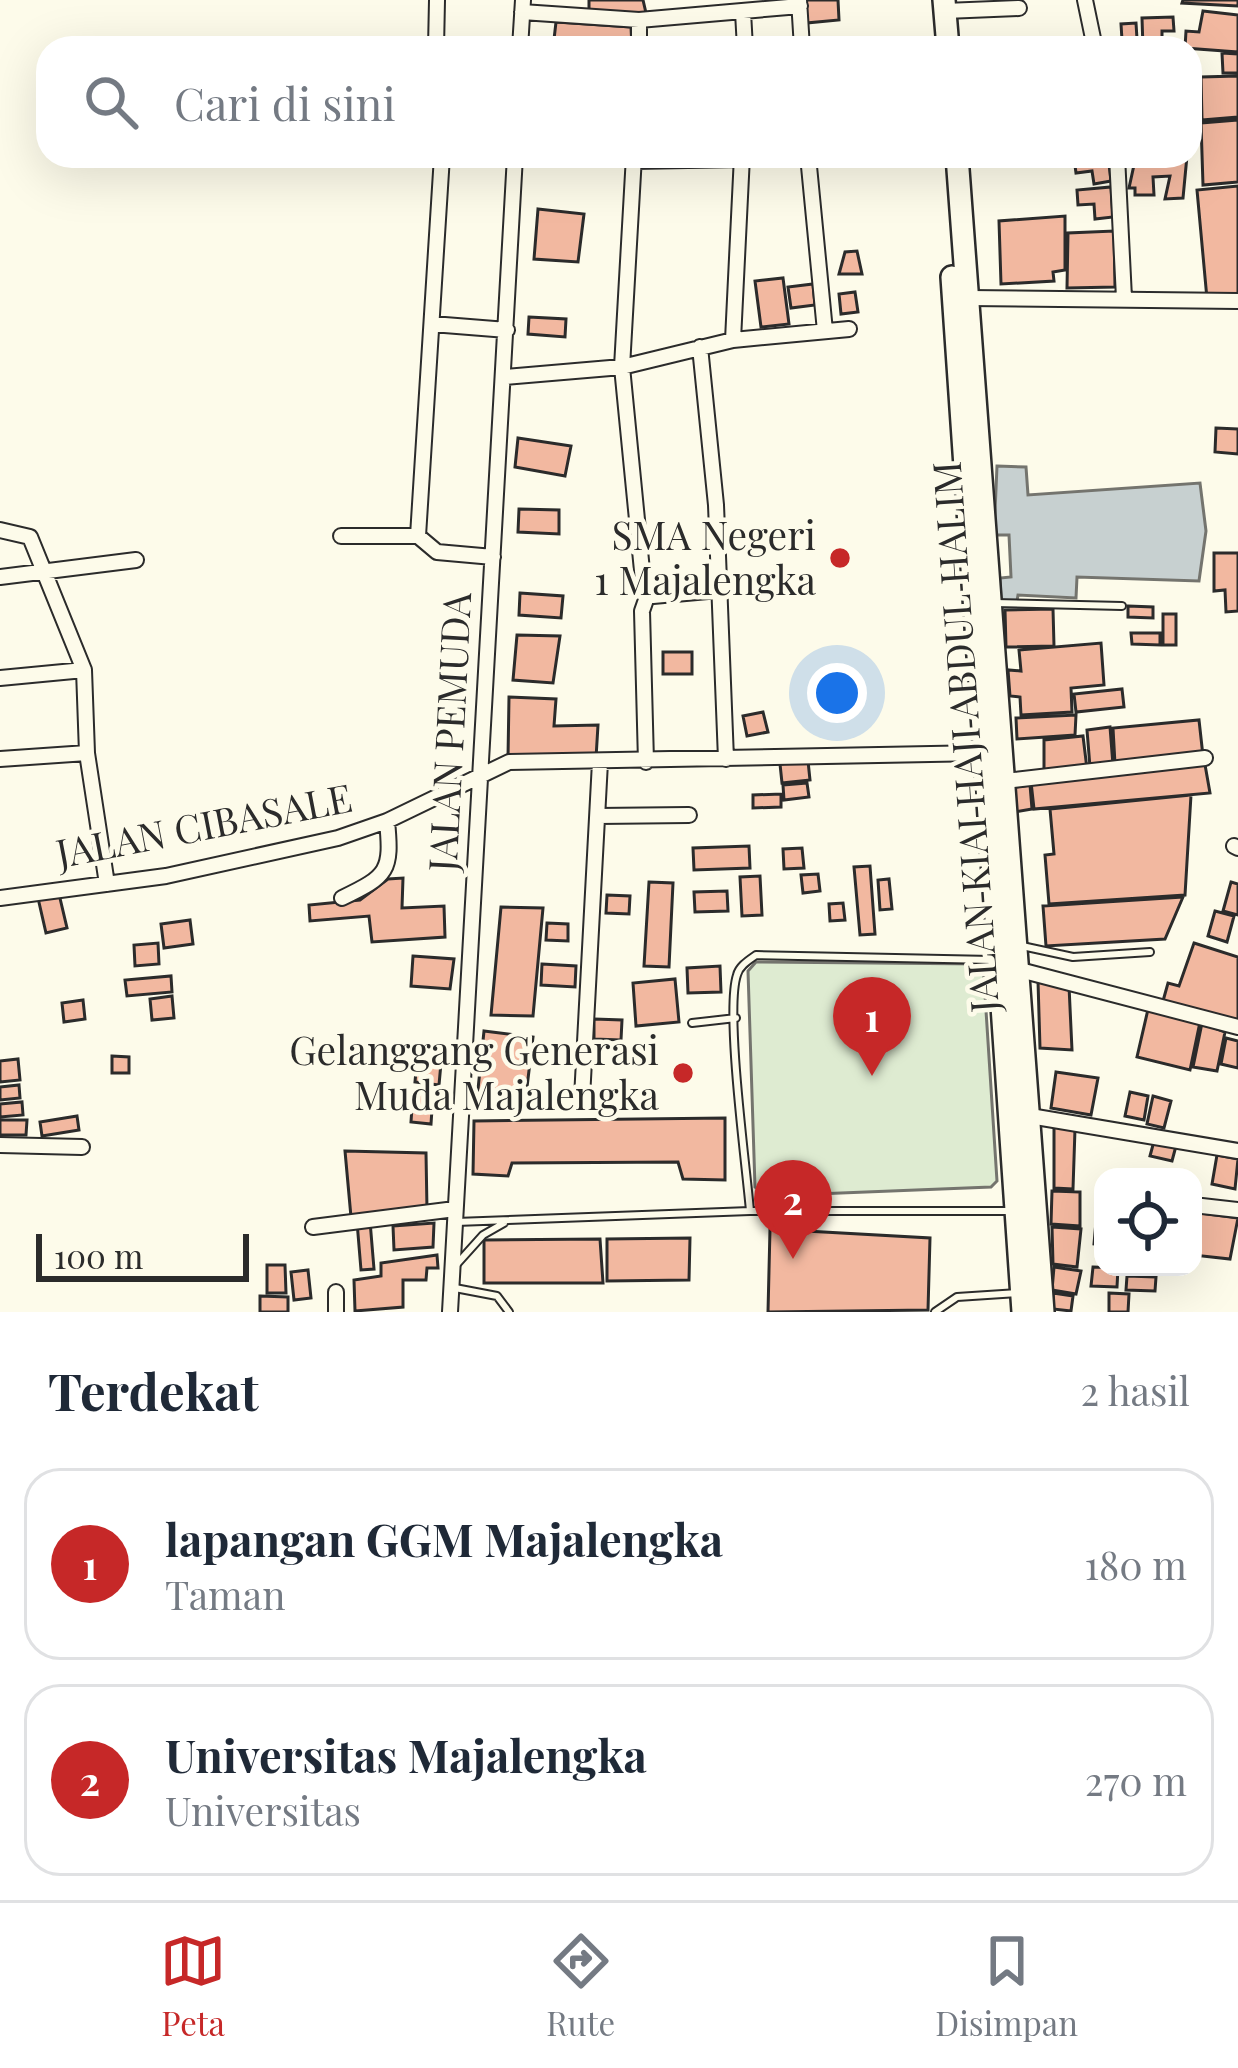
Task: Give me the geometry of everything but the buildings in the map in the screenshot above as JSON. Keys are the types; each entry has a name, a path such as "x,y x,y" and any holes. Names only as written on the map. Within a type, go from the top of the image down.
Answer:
{"main road":[{"path":"936,36 940,4"},
{"path":"940,4 946,36"},
{"name":"JALAN KIAI HAJI ABDUL HALIM","path":"944,168 983,753 1030,1116 1043,1312"},
{"name":"JALAN KIAI HAJI ABDUL HALIM","path":"958,168 1006,782 1022,1302"}],"street":[{"path":"436,36 437,0"},
{"path":"641,36 650,0"},
{"path":"1084,0 1092,36"},
{"path":"521,36 523,6 646,19 800,3 801,36"},
{"path":"940,4 1019,8"},
{"path":"743,12 744,36"},
{"path":"418,536 441,168"},
{"name":"JALAN PEMUDA","path":"450,1312 514,168"},
{"path":"633,168 622,367 640,581 648,594"},
{"path":"733,340 741,168"},
{"path":"809,168 825,332"},
{"path":"1119,168 1124,298"},
{"path":"969,298 1238,301"},
{"path":"432,324 507,330"},
{"path":"504,377 622,367 733,340 849,329"},
{"path":"700,346 719,590 726,760"},
{"path":"0,530 30,537 84,670 87,753 107,884"},
{"path":"341,536 418,536 437,552 493,557"},
{"path":"0,578 136,560"},
{"path":"648,594 719,590"},
{"path":"646,762 641,611 648,594"},
{"path":"0,678 84,670"},
{"path":"0,759 87,753"},
{"name":"JALAN CIBASALE","path":"0,898 247,860 387,821 509,762 983,753"},
{"path":"1006,782 1205,758"},
{"path":"581,1098 599,761"},
{"path":"598,816 689,814"},
{"path":"342,898 384,874 391,860 387,821"},
{"path":"1013,959 1238,1027"},
{"path":"1030,1116 1238,1151"},
{"path":"0,1145 82,1147"},
{"path":"1202,1206 1238,1210"},
{"path":"313,1227 455,1215"},
{"path":"336,1292 336,1312"}],"lane":[{"path":"991,603 1122,606"},
{"path":"750,1211 736,975 756,955 1013,959 1150,952"},
{"path":"692,1022 736,1018"},
{"path":"455,1215 507,1221 750,1211 1017,1211"},
{"path":"452,1269 482,1235 507,1221"},
{"path":"451,1287 497,1297 509,1312"},
{"path":"935,1312 957,1297 1022,1302"}],"green space":[{"path":"756,962 983,964 997,1181 991,1187 766,1196 755,1187 748,971"}],"shaded area":[{"path":"997,466 1026,467 1028,495 1200,483 1206,531 1199,581 1077,577 1076,598 1018,595 1017,601 1001,601 1000,578 1011,577 1009,535 994,535"}],"place":[{"name":"SMA Negeri 1 Majalengka","path":"840,558"},
{"name":"Gelanggang Generasi Muda Majalengka","path":"683,1073"},
{"name":"lapangan GGM Majalengka","path":"872,1076"},
{"name":"Universitas Majalengka","path":"793,1259"}]}
